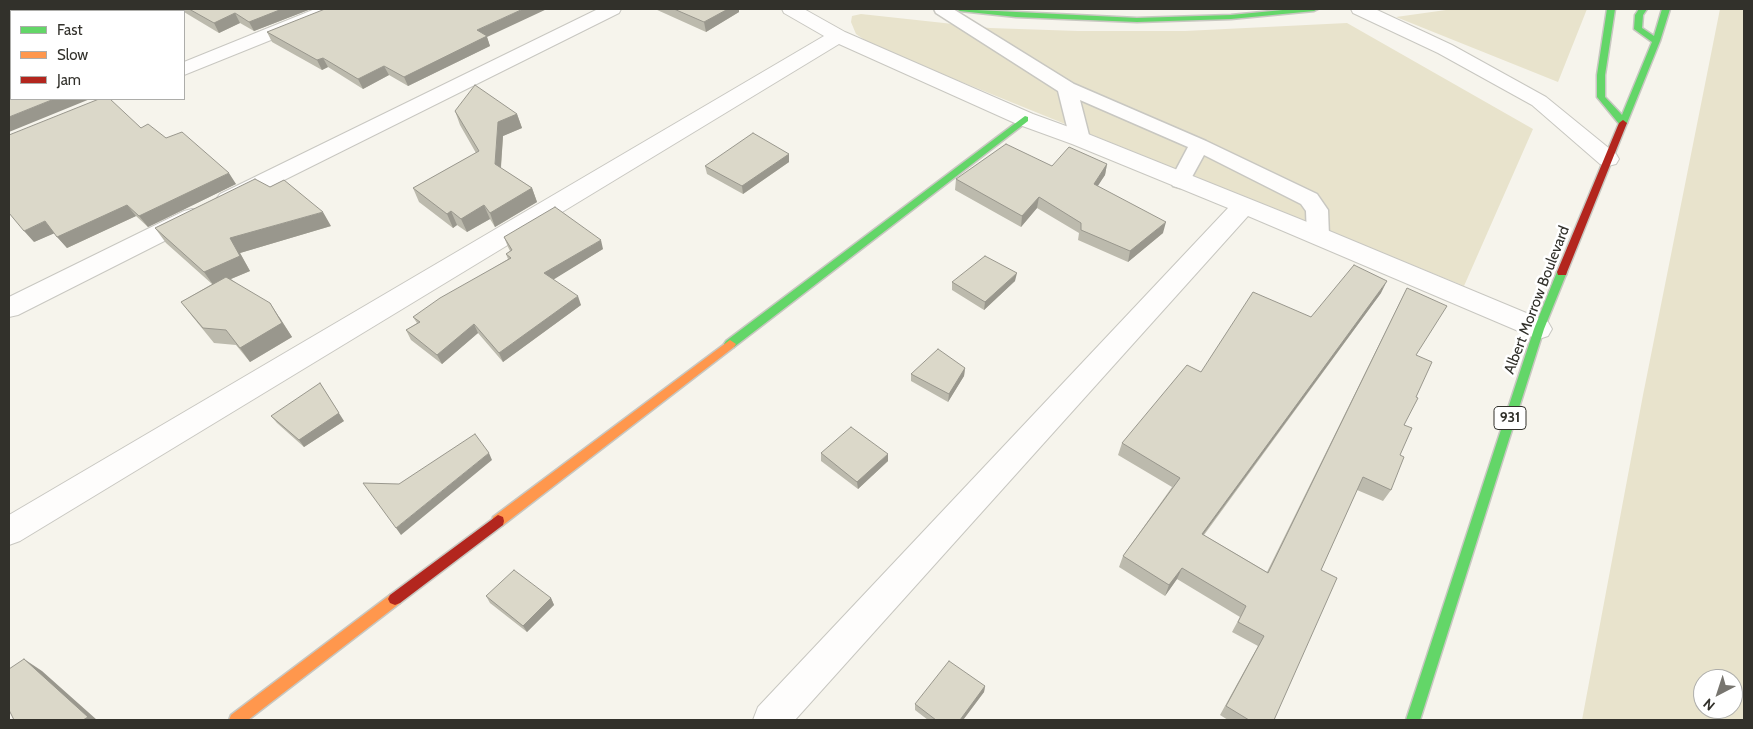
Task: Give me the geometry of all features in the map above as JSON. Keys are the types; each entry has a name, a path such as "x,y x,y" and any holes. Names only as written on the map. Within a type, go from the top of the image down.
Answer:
{"main road":[{"path":"960,9 1016,14 1137,20 1231,17 1314,9"},
{"path":"1611,9 1601,75 1601,97 1623,121"},
{"path":"1643,9 1638,29 1656,41"},
{"name":"Albert Morrow Boulevard","path":"1413,720 1539,329 1656,41 1666,9"},
{"path":"236,720 1025,119"}],"street":[{"path":"185,69 331,9"},
{"path":"9,308 612,9"},
{"path":"791,9 838,36 1025,119 1080,139 1318,236 1539,329"},
{"path":"1360,9 1445,49 1539,101 1608,160"},
{"path":"9,531 838,36"},
{"path":"771,720 1243,207"}],"lane":[{"path":"942,9 1067,88 1199,145 1308,198 1318,210 1318,236"},
{"path":"1067,88 1080,139"},
{"path":"1180,181 1199,145"}],"shaded area":[{"path":"1453,9 1587,9 1558,82 1396,17"},
{"path":"1720,9 1744,9 1744,720 1582,720 1643,395"},
{"path":"861,14 990,28 1078,31 1185,31 1347,23 1533,129 1464,286 873,46 856,34 851,22 852,16"}],"building":[{"path":"189,9 282,9 249,22 235,13 214,23"},
{"path":"325,9 523,9 477,30 487,36 404,77 384,66 358,79 323,58 317,60 267,32"},
{"path":"674,9 728,9 704,22"},
{"path":"9,31 10,100 52,100 9,117"},
{"path":"475,85 517,114 498,122 495,164 532,188 490,213 484,205 461,219 451,211 447,214 413,188 479,151 455,111"},
{"path":"96,100 111,100 141,128 148,124 166,138 182,132 229,173 139,216 127,205 57,237 45,221 24,231 9,213 9,135"},
{"path":"753,133 789,154 742,186 705,166"},
{"path":"1006,144 1052,166 1069,147 1107,164 1094,184 1166,222 1130,251 1081,230 1081,223 1039,197 1022,216 956,179"},
{"path":"255,179 270,187 284,180 323,212 230,238 240,256 204,272 155,228"},
{"path":"555,207 601,240 544,273 578,296 499,353 474,324 437,355 406,330 420,322 413,317 440,298 511,258 506,254 512,250 504,237"},
{"path":"985,256 1017,273 985,302 952,282"},
{"path":"1354,265 1387,281 1202,534 1268,573 1407,288 1447,306 1416,355 1432,362 1416,397 1418,398 1404,425 1412,428 1400,455 1404,457 1391,490 1363,477 1321,570 1337,578 1274,720 1249,720 1226,706 1264,636 1238,622 1246,606 1182,568 1169,585 1123,556 1180,478 1122,443 1187,365 1201,372 1253,292 1311,317"},
{"path":"226,277 270,303 282,323 240,348 226,330 203,328 181,302"},
{"path":"938,349 965,368 949,394 911,374"},
{"path":"320,383 339,413 299,440 271,416"},
{"path":"851,427 888,454 857,482 821,453"},
{"path":"475,434 489,453 396,528 363,483 399,484"},
{"path":"514,570 551,598 523,626 486,596"},
{"path":"24,659 88,717 83,720 14,720 9,710 9,669"},
{"path":"949,661 985,686 960,720 936,720 915,704"}],"traffic: fast":[{"path":"960,9 1016,15 1137,20 1231,17 1314,9"},
{"path":"1611,9 1601,75 1601,97 1623,121"},
{"path":"1643,9 1639,15 1638,29 1656,41"},
{"path":"1623,123 1656,41 1666,9"},
{"path":"730,344 1025,119"},
{"path":"1413,720 1539,329 1562,272"}],"traffic: slow":[{"path":"498,521 730,344"},
{"path":"236,720 395,599"}],"traffic: jam":[{"path":"1562,272 1623,123"},
{"path":"395,599 498,521"}]}
